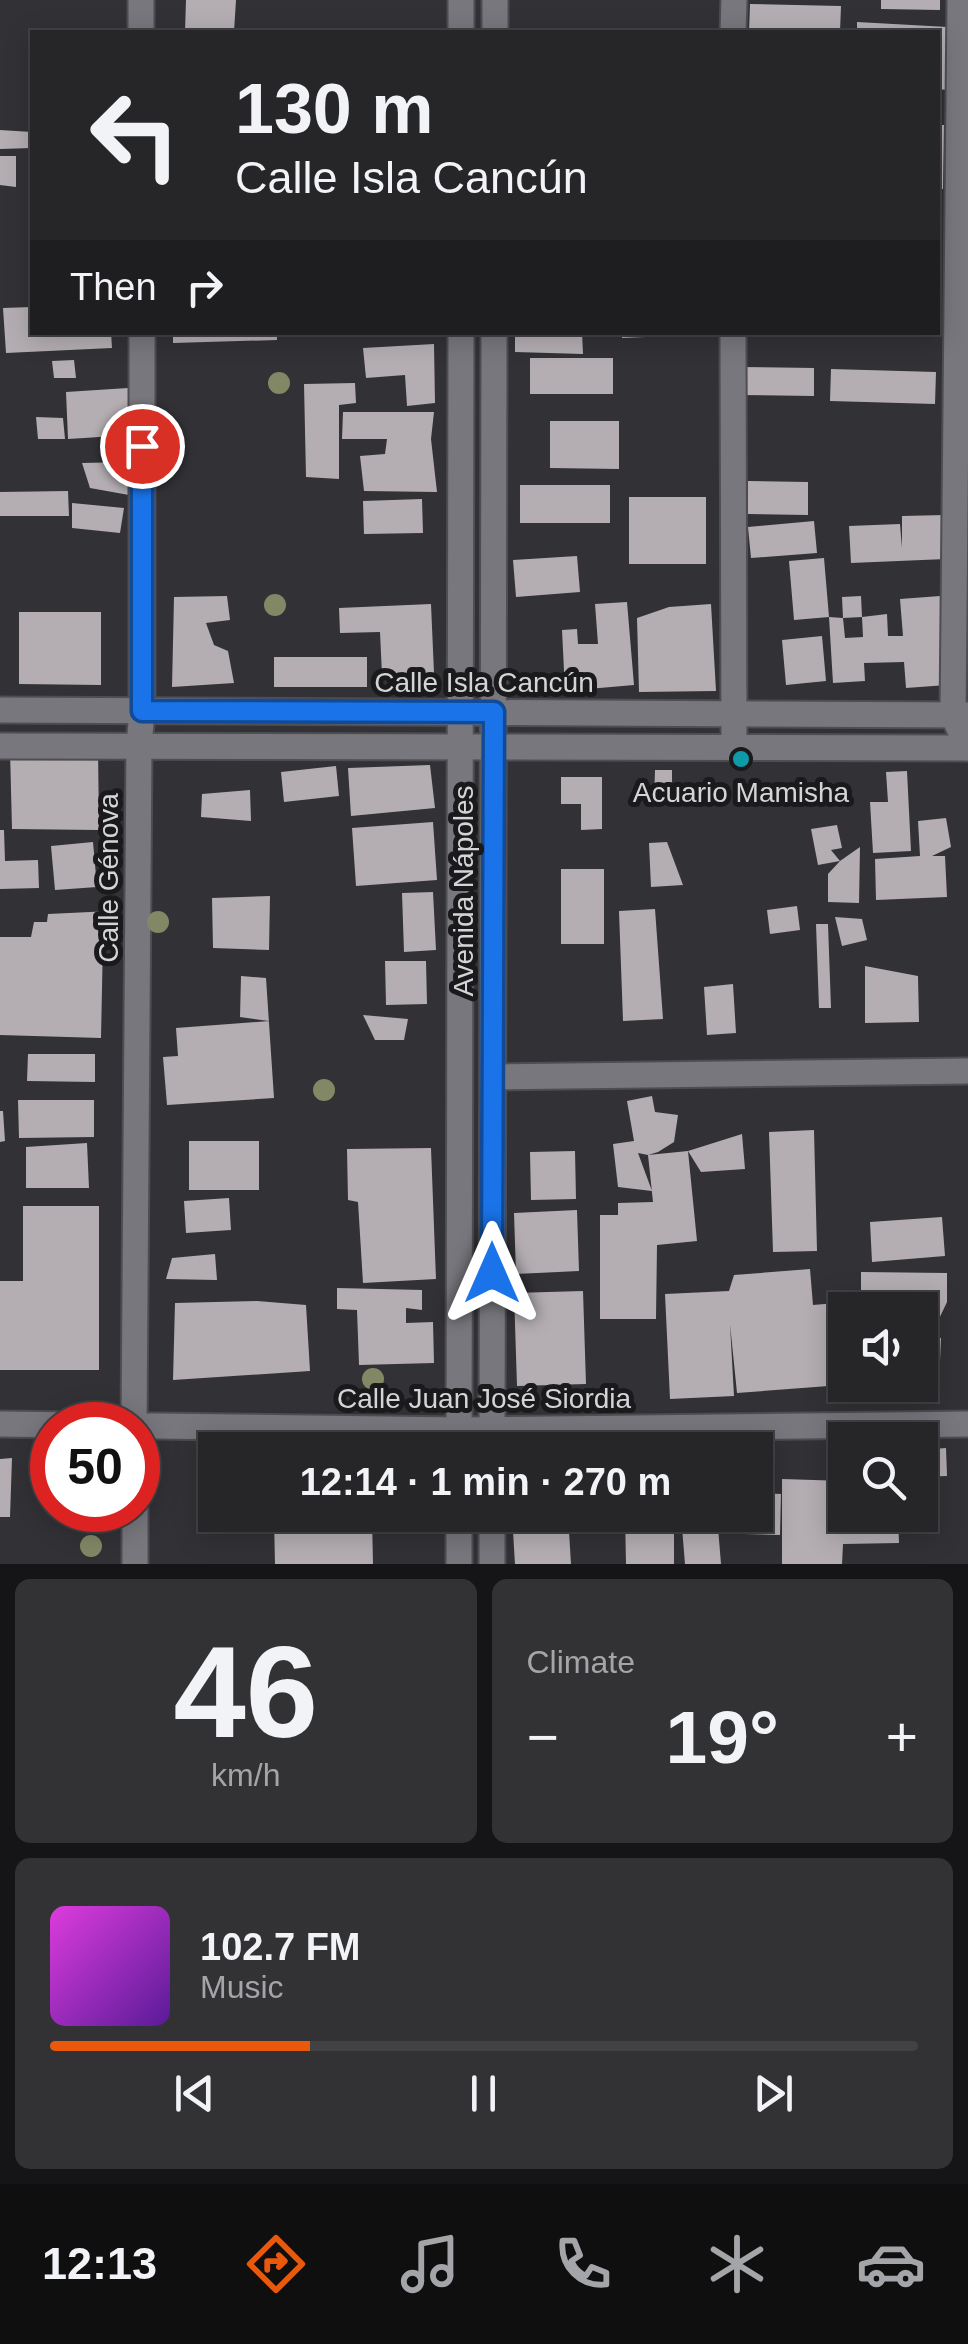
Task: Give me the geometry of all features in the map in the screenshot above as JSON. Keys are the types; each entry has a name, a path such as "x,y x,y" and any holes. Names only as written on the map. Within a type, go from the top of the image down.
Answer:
{"street":[{"path":"142,0 142,30"},
{"path":"461,0 461,30"},
{"path":"495,0 495,30"},
{"path":"734,0 734,30"},
{"path":"0,746 968,748 960,715 960,0"},
{"name":"Calle Génova","path":"134,1402 142,335"},
{"name":"Avenida Nápoles","path":"459,1432 460,335"},
{"name":"Avenida Nápoles","path":"492,1432 494,335"},
{"path":"733,335 734,747"},
{"name":"Calle Isla Cancún","path":"0,710 960,715"},
{"path":"493,1077 968,1071"},
{"name":"Calle Juan José Siordia","path":"0,1424 30,1424"},
{"name":"Calle Juan José Siordia","path":"730,1432 968,1424"},
{"name":"Calle Juan José Siordia","path":"160,1425 296,1432"},
{"path":"134,1532 135,1564"},
{"path":"459,1532 459,1564"},
{"path":"492,1532 492,1564"}],"building":[{"path":"186,0 236,0 234,30 185,30"},
{"path":"881,0 940,0 940,10 881,9"},
{"path":"750,4 841,6 840,30 749,30"},
{"path":"857,22 948,27 947,90 940,89 940,30 857,30"},
{"path":"940,125 944,125 940,189"},
{"path":"0,130 30,132 30,148 0,149"},
{"path":"0,156 16,156 16,187 0,185"},
{"path":"30,307 30,335 111,335 112,348 6,353 3,308"},
{"path":"173,335 277,335 277,340 173,343"},
{"path":"515,335 582,335 583,354 515,352"},
{"path":"434,344 435,403 407,406 405,375 366,378 363,348"},
{"path":"530,358 613,358 613,394 530,394"},
{"path":"74,360 76,378 54,378 52,361"},
{"path":"739,367 814,368 814,396 739,395"},
{"path":"831,369 936,372 935,404 830,401"},
{"path":"355,383 356,403 339,405 339,479 306,477 304,384"},
{"path":"128,388 131,435 68,439 66,392"},
{"path":"343,412 434,412 431,439 437,492 364,491 360,456 385,454 387,439 342,439"},
{"path":"36,417 63,418 65,439 38,439"},
{"path":"550,421 619,421 619,469 550,468"},
{"path":"128,462 129,495 90,488 82,463"},
{"path":"748,481 808,482 808,515 748,514"},
{"path":"520,485 610,485 610,523 520,523"},
{"path":"68,491 69,516 0,516 0,492"},
{"path":"629,497 706,497 706,564 629,564"},
{"path":"422,499 423,533 364,534 363,501"},
{"path":"72,503 124,508 120,533 72,528"},
{"path":"945,515 946,559 851,563 849,526 900,524 902,548 902,516"},
{"path":"814,521 817,553 751,558 748,527"},
{"path":"577,556 580,592 516,597 513,560"},
{"path":"824,558 829,617 794,620 789,561"},
{"path":"227,596 230,620 206,623 214,645 228,651 234,683 172,687 174,597"},
{"path":"861,596 862,617 843,618 842,597"},
{"path":"940,596 947,685 906,688 904,662 864,663 865,681 833,683 829,617 843,618 845,638 863,637 862,617 887,614 888,636 903,636 900,599"},
{"path":"627,602 634,685 565,691 562,630 577,629 578,644 598,644 595,604"},
{"path":"431,604 434,673 382,675 380,632 340,633 339,608"},
{"path":"711,604 716,691 639,692 637,618 669,607"},
{"path":"19,612 101,612 101,685 19,684"},
{"path":"822,636 826,681 786,685 782,640"},
{"path":"274,657 367,657 367,687 274,687"},
{"path":"98,747 99,830 12,829 10,750"},
{"path":"430,765 435,808 351,816 348,768"},
{"path":"336,766 339,796 284,802 281,772"},
{"path":"655,770 672,770 672,784 685,784 690,802 654,801"},
{"path":"907,771 911,851 873,853 870,802 888,802 886,772"},
{"path":"561,777 602,777 602,829 581,830 581,804 561,804"},
{"path":"250,790 251,821 201,817 202,794"},
{"path":"946,818 951,847 932,856 945,856 947,897 876,900 875,859 920,856 918,821"},
{"path":"433,822 437,880 356,886 352,828"},
{"path":"837,825 842,848 831,850 840,861 818,865 811,829"},
{"path":"0,830 4,830 5,861 38,860 39,888 0,889"},
{"path":"93,842 97,887 55,890 51,846"},
{"path":"667,842 683,885 651,887 649,843"},
{"path":"860,847 859,903 828,902 828,874"},
{"path":"561,869 604,869 604,944 561,944"},
{"path":"433,892 436,950 404,952 402,893"},
{"path":"270,896 269,950 213,948 212,898"},
{"path":"797,906 800,930 770,934 767,910"},
{"path":"655,909 663,1019 623,1021 619,911"},
{"path":"111,911 111,929 97,929 103,939 101,1038 0,1035 0,937 31,937 34,922 47,922 48,914"},
{"path":"835,917 862,919 867,940 842,946"},
{"path":"816,924 828,924 831,1008 819,1008"},
{"path":"385,961 426,961 427,1004 386,1005"},
{"path":"865,966 918,976 919,1022 865,1023"},
{"path":"241,976 266,978 269,1021 240,1017"},
{"path":"733,984 736,1033 707,1035 704,987"},
{"path":"363,1015 408,1019 404,1040 375,1040"},
{"path":"269,1021 274,1098 167,1105 163,1057 178,1056 176,1028"},
{"path":"28,1054 95,1054 95,1082 27,1081"},
{"path":"652,1096 655,1112 678,1115 674,1142 658,1152 638,1153 652,1191 618,1187 613,1144 634,1141 627,1101"},
{"path":"18,1100 94,1100 94,1137 19,1138"},
{"path":"0,1111 5,1141 0,1142"},
{"path":"814,1130 817,1251 773,1252 769,1132"},
{"path":"742,1134 745,1169 701,1172 688,1151"},
{"path":"189,1141 259,1141 259,1190 189,1190"},
{"path":"87,1143 89,1188 26,1188 26,1147"},
{"path":"431,1148 436,1279 363,1283 358,1202 348,1200 347,1149"},
{"path":"575,1151 576,1199 531,1200 530,1152"},
{"path":"688,1151 697,1241 657,1245 656,1319 600,1319 600,1215 618,1215 618,1203 653,1202 648,1155"},
{"path":"229,1198 231,1230 186,1233 184,1201"},
{"path":"23,1206 99,1206 99,1370 0,1370 0,1281 23,1281"},
{"path":"577,1210 579,1271 516,1274 514,1213"},
{"path":"942,1217 945,1256 872,1262 870,1222"},
{"path":"215,1254 217,1280 166,1279 172,1258"},
{"path":"810,1269 813,1305 828,1304 828,1386 737,1393 730,1324 734,1396 670,1399 665,1294 729,1291 734,1275"},
{"path":"861,1272 947,1273 947,1302 938,1321 938,1292 861,1292"},
{"path":"337,1288 422,1290 422,1310 406,1308 406,1323 433,1322 434,1363 359,1365 357,1310 337,1309"},
{"path":"583,1291 586,1384 517,1386 514,1293"},
{"path":"257,1301 306,1305 310,1371 173,1380 175,1303"},
{"path":"938,1338 941,1338 938,1384"},
{"path":"946,1448 947,1476 938,1476 938,1449"},
{"path":"12,1458 10,1517 0,1517 0,1459"},
{"path":"782,1479 828,1480 828,1532 899,1532 899,1543 843,1544 842,1564 782,1564"},
{"path":"773,1494 781,1494 780,1535 744,1534 773,1532"},
{"path":"274,1532 372,1532 373,1564 275,1564"},
{"path":"513,1532 569,1532 571,1564 515,1564"},
{"path":"625,1532 674,1532 674,1564 626,1564"},
{"path":"682,1532 718,1532 721,1564 685,1564"}],"place":[{"name":"Acuario Mamisha","path":"741,759"}],"route":[{"path":"142,446 142,711 494,712 492,1273"}]}
